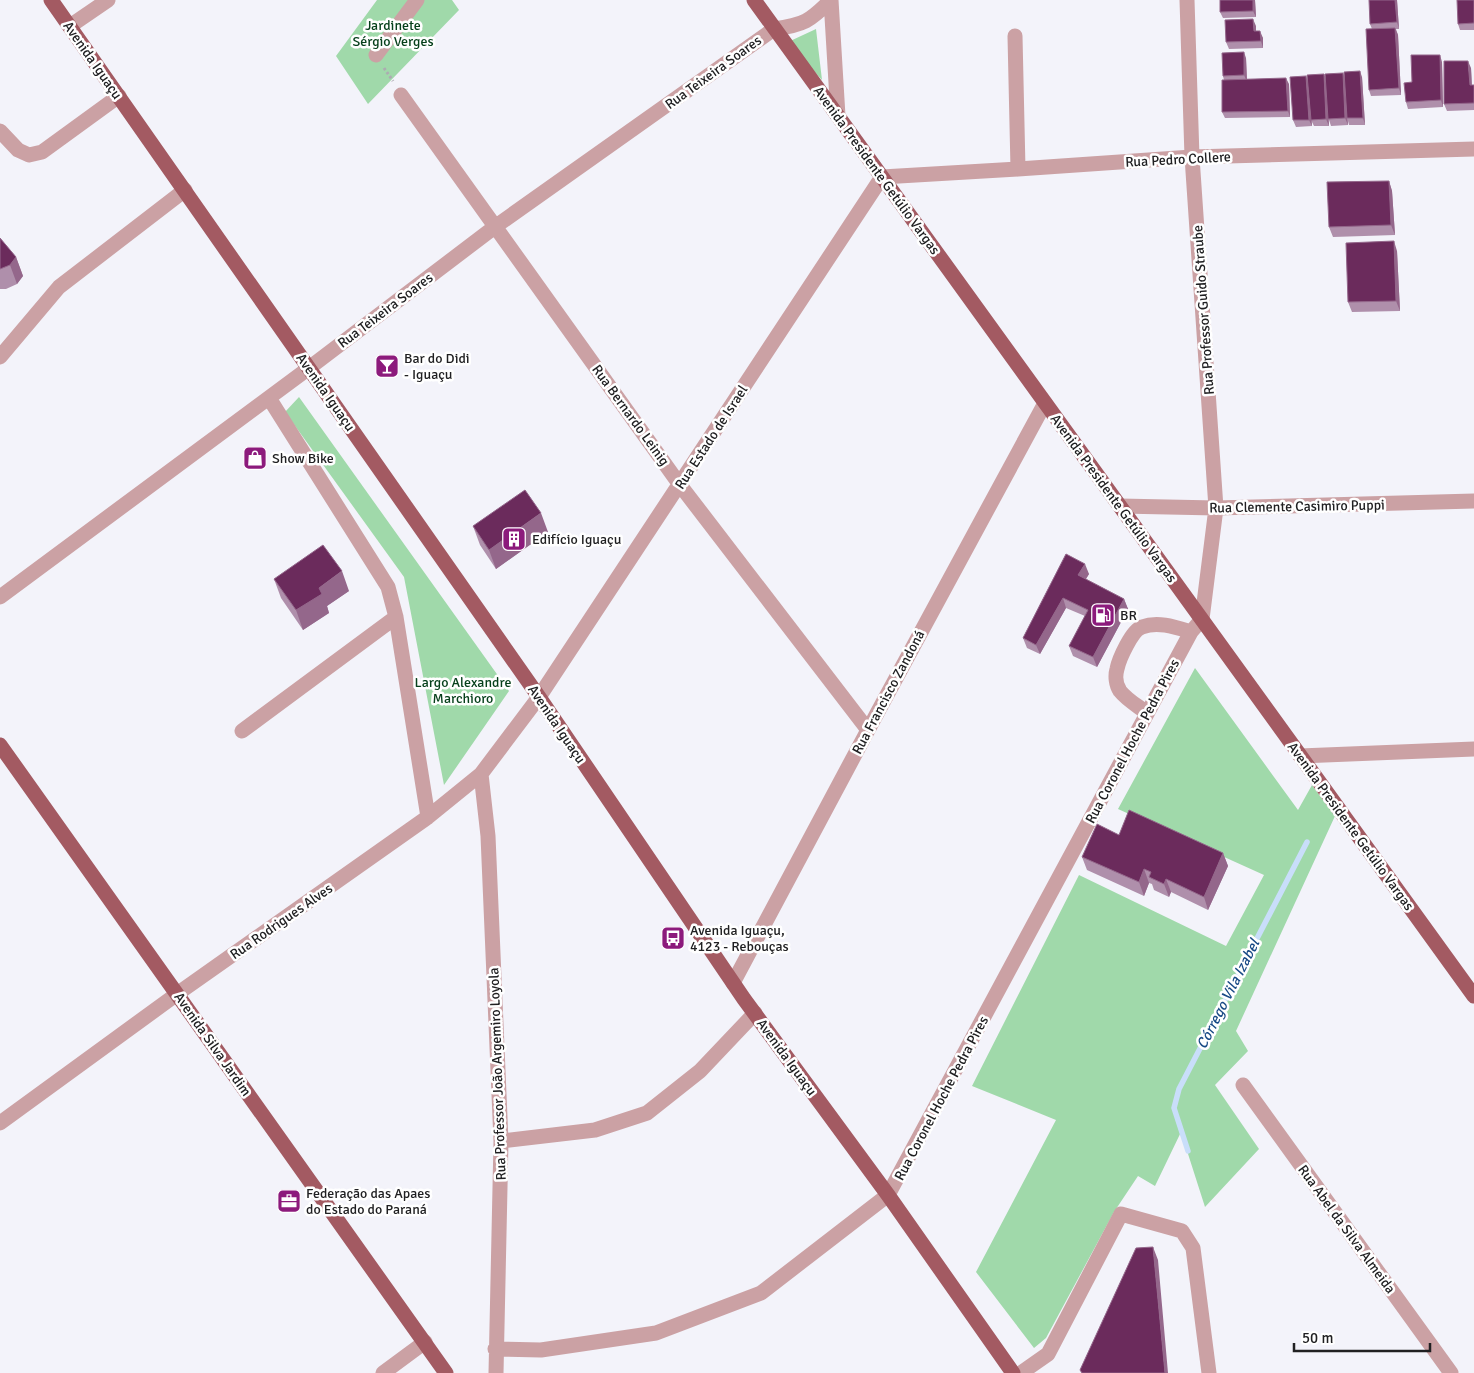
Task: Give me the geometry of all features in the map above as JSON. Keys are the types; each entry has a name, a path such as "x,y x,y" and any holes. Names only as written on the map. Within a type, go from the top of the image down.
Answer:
{"main road":[{"name":"Avenida Iguaçu","path":"51,0 540,697 733,982 888,1195 1013,1373"},
{"name":"Avenida Presidente Getúlio Vargas","path":"754,0 1474,996"},
{"name":"Avenida Silva Jardim","path":"0,745 425,1342"},
{"path":"425,1342 446,1373"}],"street":[{"path":"70,26 108,0"},
{"path":"376,55 416,0"},
{"path":"774,29 796,26 813,19 831,0"},
{"path":"831,0 838,116"},
{"name":"Rua Professor Guido Straube","path":"1187,0 1192,157 1216,508 1202,619"},
{"name":"Rua Teixeira Soares","path":"0,597 269,398 496,226 774,29"},
{"path":"1015,36 1018,169"},
{"name":"Rua Bernardo Leinig","path":"401,94 680,485 868,730"},
{"path":"0,131 18,150 30,155 42,152 119,96"},
{"name":"Rua Pedro Collere","path":"882,177 1192,157 1474,149"},
{"name":"Rua Estado de Israel","path":"540,697 882,177"},
{"path":"0,357 59,286 184,190"},
{"path":"269,398 388,587 396,617 428,817"},
{"name":"Rua Francisco Zandoná","path":"733,982 1045,403"},
{"name":"Rua Clemente Casimiro Puppi","path":"1120,506 1216,508 1474,501"},
{"path":"242,731 396,617"},
{"name":"Rua Coronel Hoche Pedra Pires","path":"495,1349 540,1350 656,1333 761,1293 888,1195 1191,632 1202,619"},
{"path":"1147,713 1126,698 1119,690 1116,680 1117,668 1132,634 1140,627 1151,624 1165,624 1191,632"},
{"name":"Rua Rodrigues Alves","path":"0,1122 177,994 428,817 481,774 540,697"},
{"path":"1300,756 1474,749"},
{"name":"Rua Professor João Argemiro Loyola","path":"481,774 488,836 501,1141 495,1349 496,1373"},
{"path":"501,1141 594,1130 647,1113 700,1071 755,1013"},
{"name":"Rua Abel da Silva Almeida","path":"1242,1085 1451,1373"},
{"path":"1021,1373 1048,1354 1121,1214 1182,1232 1193,1248 1209,1373"},
{"path":"383,1373 425,1342"}],"path":[{"path":"376,55 401,94"}],"green space":[{"name":"Jardinete Sérgio Verges","path":"377,0 452,0 459,10 368,104 336,56"},
{"path":"816,29 822,80 788,42"},
{"name":"Largo Alexandre Marchioro","path":"299,397 509,691 444,785 404,577 285,412"},
{"path":"1195,668 1298,810 1312,785 1335,816 1236,1031 1248,1051 1215,1085 1259,1149 1205,1207 1181,1132 1155,1186 1138,1176 1114,1212 1046,1338 1034,1348 976,1272 1056,1120 972,1086 1079,875 1226,946 1264,875 1118,809"}],"building":[{"path":"1220,0 1253,0 1253,11 1220,12"},
{"path":"1369,0 1395,0 1397,22 1370,24"},
{"path":"1457,0 1474,0 1474,23 1458,24"},
{"path":"1253,19 1254,31 1260,31 1261,41 1226,42 1225,20"},
{"path":"1395,28 1399,88 1369,90 1366,29"},
{"path":"1244,52 1244,75 1223,76 1222,53"},
{"path":"1411,55 1440,55 1441,100 1406,102 1404,83 1412,82"},
{"path":"1444,61 1468,61 1470,85 1474,85 1474,103 1444,104"},
{"path":"1360,71 1363,118 1347,118 1344,72"},
{"path":"1343,73 1345,118 1328,119 1325,74"},
{"path":"1324,74 1326,119 1311,120 1307,75"},
{"path":"1306,76 1309,120 1293,120 1290,77"},
{"path":"1286,78 1288,111 1222,112 1222,80"},
{"path":"1389,181 1391,225 1329,227 1327,182"},
{"path":"0,238 16,257 10,265 0,269"},
{"path":"1394,241 1396,301 1348,302 1346,243"},
{"path":"525,490 541,513 489,550 473,526"},
{"path":"323,545 342,571 319,588 322,594 296,610 274,579"},
{"name":"BR","path":"1066,554 1085,564 1078,575 1124,599 1093,657 1069,646 1088,610 1063,598 1036,645 1023,638"},
{"path":"1129,810 1223,853 1204,897 1166,879 1164,884 1149,877 1151,872 1144,869 1139,882 1082,857 1097,824 1119,835"},
{"path":"1153,1247 1165,1373 1082,1373 1080,1370 1136,1248"}],"waterway":[{"name":"Córrego Vila Izabel","path":"1188,1151 1174,1108 1179,1089 1307,842"}],"place":[{"name":"Bar do Didi - Iguaçu","path":"387,366"},
{"name":"Show Bike","path":"255,458"},
{"name":"Edifício Iguaçu","path":"514,539"},
{"name":"BR","path":"1103,615"},
{"name":"Avenida Iguaçu, 4123 - Rebouças","path":"673,938"},
{"name":"Federação das Apaes do Estado do Paraná","path":"289,1201"}]}
